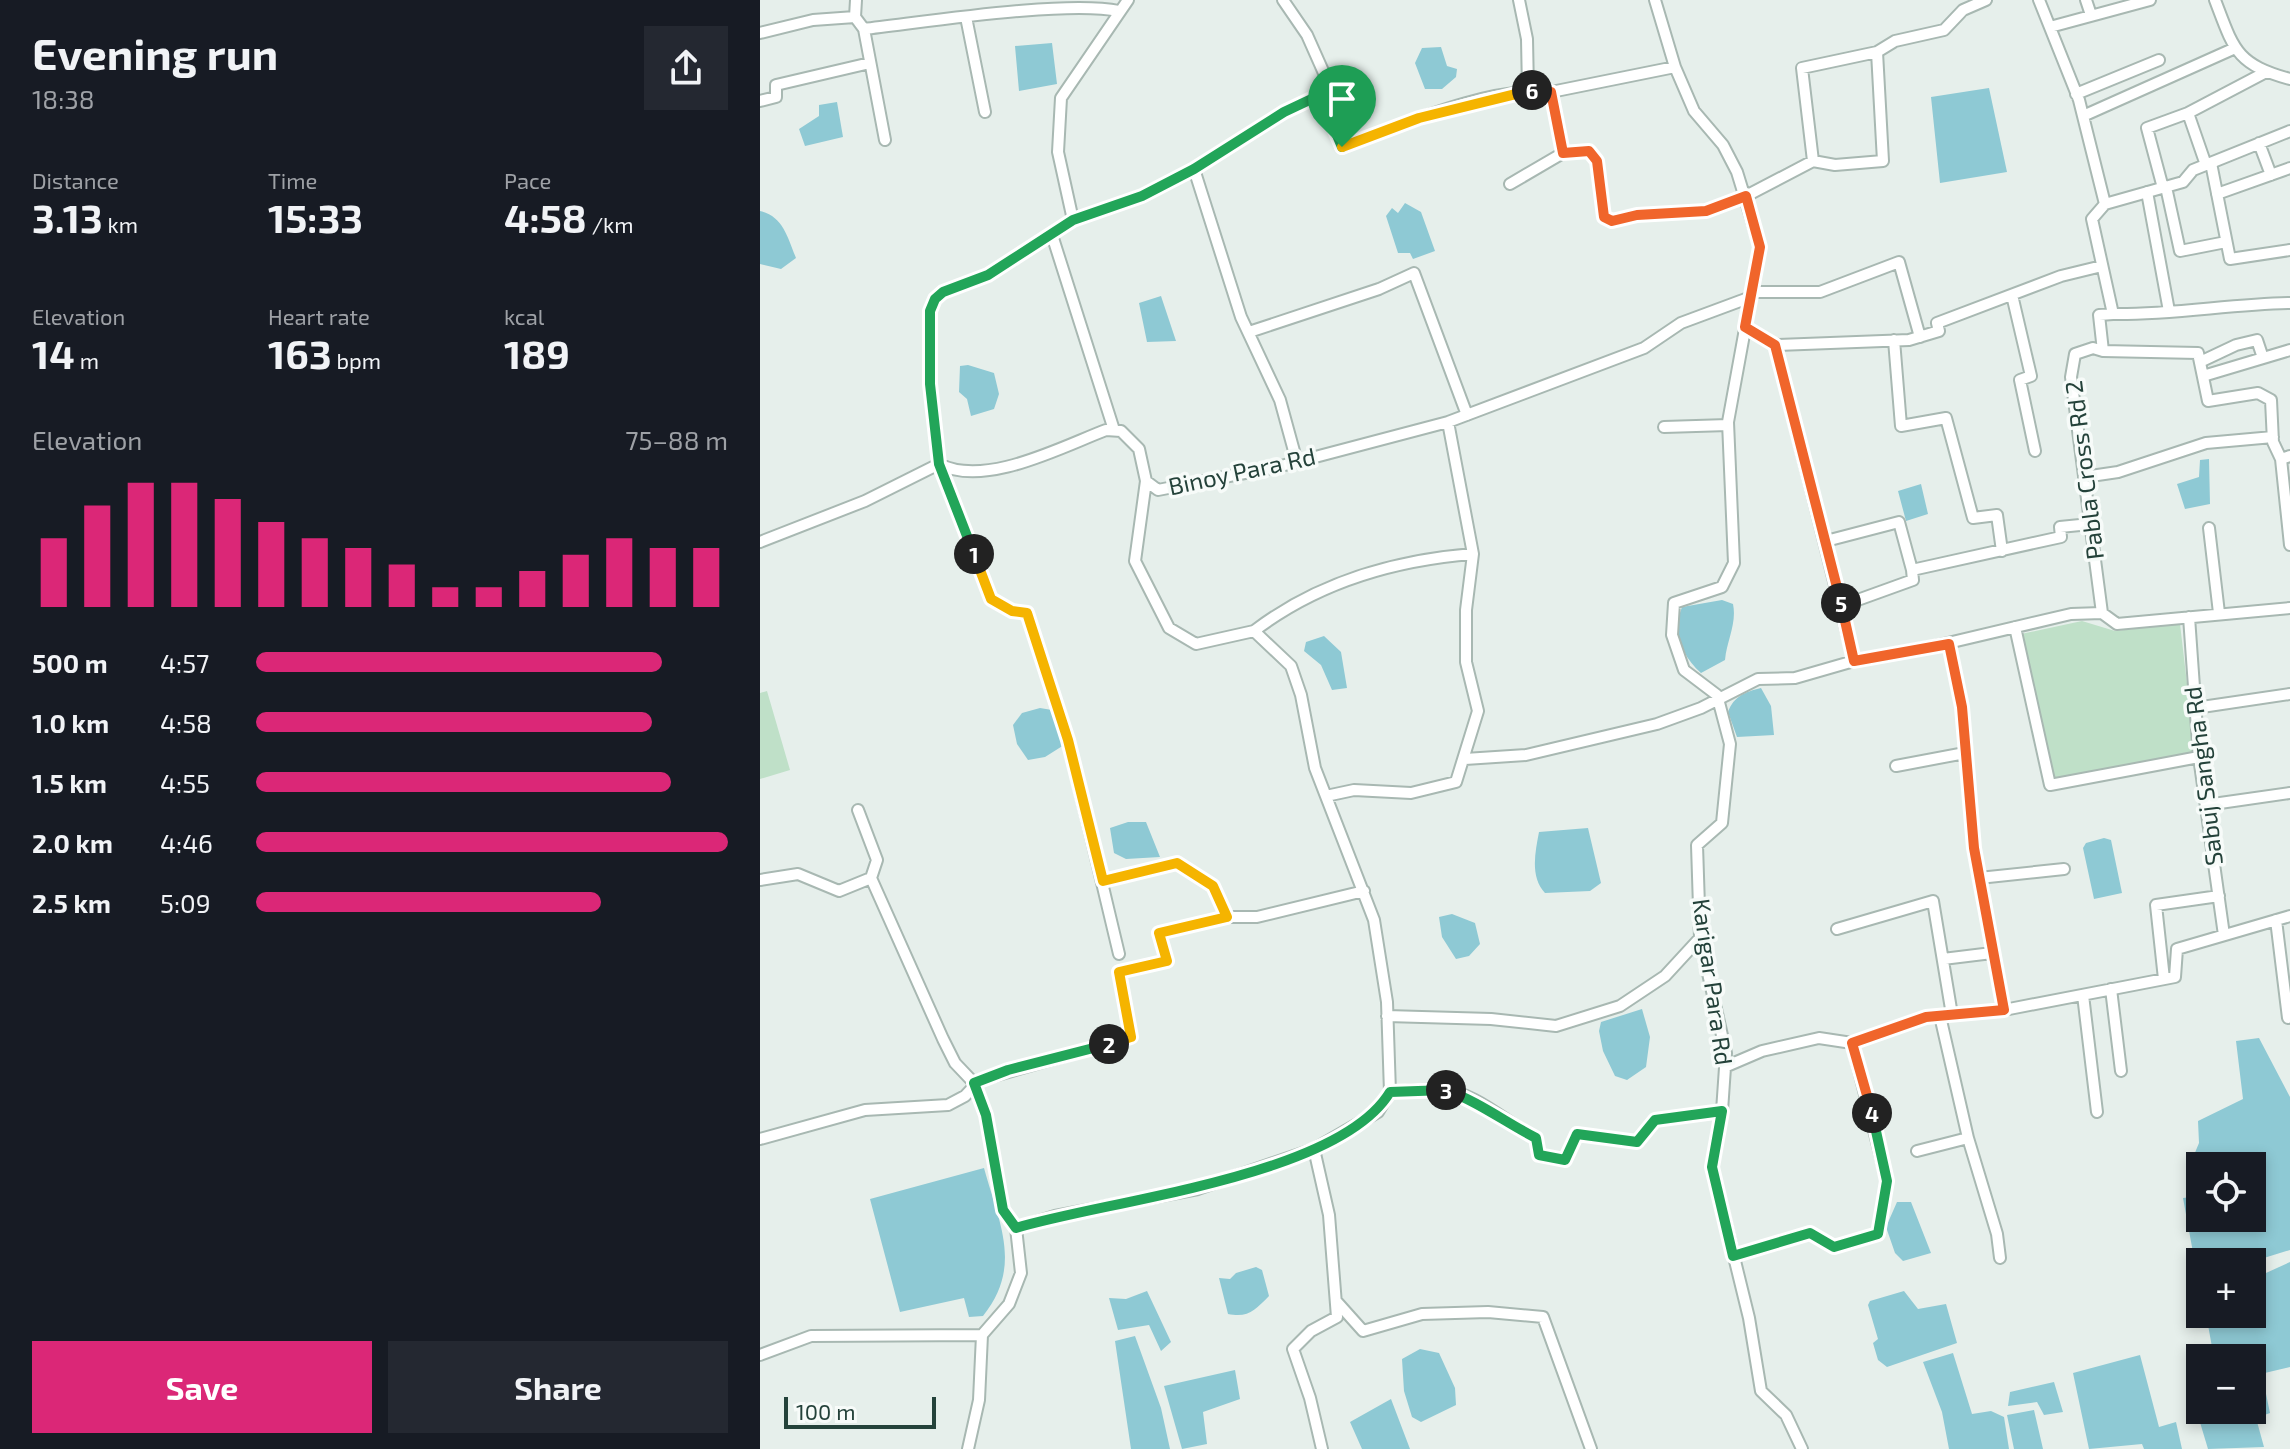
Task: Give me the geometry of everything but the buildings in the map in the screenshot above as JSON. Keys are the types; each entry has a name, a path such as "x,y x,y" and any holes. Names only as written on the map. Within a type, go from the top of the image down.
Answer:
{"street":[{"path":"856,0 855,17 864,29 885,140"},
{"path":"1073,220 1058,152 1061,98 1128,0"},
{"path":"1119,954 1068,740 1027,613 1012,611 991,599 939,464 930,384 930,311 935,299 943,292 988,275 1073,220 1142,196 1194,169 1284,112 1331,89 1307,35 1283,0"},
{"path":"1519,0 1527,39 1528,90"},
{"path":"1655,0 1675,67 1694,111 1729,154 1746,196 1760,247 1728,425 1734,563 1722,587 1674,603 1672,635 1684,670 1719,698"},
{"path":"1813,161 1802,68 1877,52 1895,41 1944,30 1963,10 1986,0"},
{"path":"2039,0 2076,94 2105,204"},
{"path":"2086,0 2091,15"},
{"path":"2050,27 2150,0"},
{"path":"2215,0 2233,49 2266,72 2290,79"},
{"path":"864,29 1060,6 1100,5 1119,11"},
{"path":"760,33 813,20 855,17"},
{"path":"966,17 985,112"},
{"path":"2083,116 2233,49"},
{"path":"1510,184 1563,153 1589,151 1597,161 1604,217 1612,221 1637,215 1706,211 1746,196 1813,161 1835,165 1883,161 1877,52"},
{"path":"2076,94 2159,60"},
{"path":"760,101 776,97 776,85 870,63"},
{"path":"1320,95 1342,147 1419,118 1528,90 1551,92 1675,67"},
{"path":"2226,242 2180,251 2147,128 2188,113 2266,72"},
{"path":"1551,92 1563,153"},
{"path":"2188,113 2217,194 2230,259 2290,250"},
{"path":"2290,131 2193,170 2183,182 2105,204 2092,219 2113,314 2149,315 2290,303"},
{"path":"2259,143 2271,175"},
{"path":"2217,194 2290,168"},
{"path":"1194,169 1249,332 1280,400 1297,462"},
{"path":"2147,192 2169,311"},
{"path":"760,542 865,501 939,464 963,472 1011,467 1114,430 1052,235"},
{"path":"1751,295 1820,292 1899,262 1920,337"},
{"path":"1745,327 1775,345 1842,345 1920,337 1939,331 1937,323 2102,266"},
{"path":"1249,332 1379,289 1414,273 1467,415"},
{"name":"Binoy Para Rd","path":"1114,430 1121,431 1139,449 1146,481 1158,490 1297,462 1448,422 1644,348 1681,323 1751,295"},
{"path":"2012,295 2031,376 2020,380 2035,451"},
{"name":"Pabla Cross Rd 2","path":"2102,613 2071,377 2075,354 2093,348 2103,351 2099,315 2113,314"},
{"path":"1894,340 1901,426 1946,418 1973,518 1997,515 2002,551"},
{"path":"2200,362 2236,345 2257,340 2263,358"},
{"path":"1775,345 1854,661"},
{"path":"2203,376 2290,350"},
{"path":"2103,351 2198,353 2208,401 2258,393 2271,400 2273,437 2286,458 2290,545"},
{"path":"1326,796 1354,790 1411,793 1456,782 1465,759 1478,711 1466,662 1466,610 1473,554 1448,422"},
{"path":"1664,427 1728,425"},
{"path":"2084,477 2118,472 2206,443 2273,437"},
{"path":"1146,481 1135,561 1169,628 1196,644 1254,631 1290,603 1328,587 1426,558 1473,554"},
{"path":"1826,541 1899,522 1912,570 1913,580 1841,606"},
{"path":"1912,570 2061,537 2060,527 2090,524"},
{"path":"2209,528 2219,613"},
{"path":"1465,759 1526,755 1657,724 1758,679 1795,678 1854,661 1949,644 2071,614 2102,613 2117,624 2290,608"},
{"name":"Sabuj Sangha Rd","path":"2189,617 2199,757 2224,935"},
{"path":"2015,627 2050,785 2199,757"},
{"path":"1016,1228 1055,1216 1198,1189 1314,1149 1378,1112 1390,1092 1387,1016 1374,920 1315,768 1301,695 1291,666 1254,631"},
{"path":"1949,644 1962,707 1979,878 2004,1010"},
{"path":"2195,708 2290,694"},
{"name":"Karigar Para Rd","path":"1719,698 1730,744 1722,823 1697,845 1700,938 1719,1010 1727,1066 1712,1167 1761,1391 1786,1415 1802,1449"},
{"path":"1896,766 1965,753"},
{"path":"2206,805 2290,793"},
{"path":"858,810 877,860 871,878 955,1063 974,1083 986,1115 1003,1210 1016,1228 1021,1273 1009,1304 982,1335 979,1400 968,1449"},
{"path":"1103,881 1177,863 1213,886 1227,917"},
{"path":"1979,878 2064,869"},
{"path":"760,880 798,874 839,891 871,878"},
{"path":"760,1139 865,1110 948,1105 965,1096 974,1083 1131,1037 1119,972 1167,961 1159,933 1227,917 1257,917 1364,891"},
{"path":"2164,979 2156,905 2219,896"},
{"path":"1837,929 1933,901 1952,1015"},
{"path":"1727,1066 1762,1051 1819,1038 1852,1043 1926,1017 2004,1010 2175,977 2177,949 2290,916"},
{"path":"2276,920 2288,1018"},
{"path":"1387,1016 1491,1019 1556,1026 1620,1006 1665,976 1700,938"},
{"path":"1943,959 1992,953"},
{"path":"2111,989 2121,1071"},
{"path":"2083,995 2097,1112"},
{"path":"1940,1016 1968,1138 1997,1234 2000,1258"},
{"path":"1733,1256 1810,1233 1834,1247 1878,1234 1887,1181 1852,1043"},
{"path":"1390,1092 1444,1089 1479,1102 1506,1122 1536,1138 1539,1155 1565,1160 1577,1134 1637,1142 1655,1120 1722,1111"},
{"path":"1917,1151 1968,1138"},
{"path":"1314,1149 1329,1215 1337,1317 1311,1331 1293,1349 1310,1398 1322,1449"},
{"path":"1337,1302 1363,1331 1422,1314 1488,1312 1543,1317 1591,1449"},
{"path":"760,1355 811,1336 982,1335"}],"green space":[{"path":"2082,621 2115,631 2180,624 2195,752 2053,781 2021,634"},
{"path":"767,691 790,770 760,779 760,693"}],"water":[{"path":"1052,43 1057,84 1019,91 1015,46"},
{"path":"1441,47 1447,66 1457,69 1456,77 1442,89 1425,89 1415,63 1422,48"},
{"path":"1989,88 2007,172 1940,183 1931,97"},
{"path":"837,102 843,137 805,146 799,129 819,116 819,105"},
{"path":"1405,203 1421,212 1435,251 1413,259 1410,253 1398,253 1386,216 1392,208 1398,213"},
{"path":"760,211 779,223 796,258 781,269 760,264"},
{"path":"1161,296 1176,341 1147,342 1139,303"},
{"path":"968,365 994,373 999,394 994,409 971,416 967,399 959,392 960,366"},
{"path":"2209,459 2210,504 2185,509 2177,484 2199,477 2200,460"},
{"path":"1921,484 1928,514 1906,521 1898,491"},
{"path":"1722,600 1733,604 1734,611 1725,660 1701,673 1684,651 1679,634 1679,616 1682,607"},
{"path":"1324,636 1341,652 1347,688 1332,690 1321,665 1304,651 1306,642"},
{"path":"1761,688 1771,706 1774,735 1737,737 1728,712 1730,707 1741,696"},
{"path":"1040,708 1052,710 1064,745 1045,757 1028,760 1017,744 1013,725 1022,713"},
{"path":"1128,822 1146,822 1160,857 1126,859 1114,853 1110,828"},
{"path":"1588,828 1601,883 1590,891 1545,893 1535,872 1539,832"},
{"path":"2104,838 2111,840 2122,893 2094,899 2083,848 2086,843"},
{"path":"1452,914 1475,923 1480,944 1469,956 1456,959 1442,937 1439,917"},
{"path":"1642,1009 1650,1037 1646,1067 1627,1080 1615,1076 1603,1051 1599,1031 1601,1022"},
{"path":"2259,1038 2290,1097 2290,1250 2266,1257 2266,1248 2192,1248 2189,1232 2266,1232 2266,1152 2195,1152 2199,1143 2198,1121 2243,1099 2236,1041"},
{"path":"984,1168 1004,1244 1002,1280 995,1298 983,1316 969,1317 964,1298 900,1312 870,1199"},
{"path":"1897,1202 1911,1202 1931,1253 1903,1261 1895,1253 1886,1227"},
{"path":"2290,1262 2290,1367 2266,1373 2266,1344 2211,1344 2209,1328 2266,1328 2266,1273"},
{"path":"1256,1267 1262,1270 1269,1296 1251,1312 1228,1314 1219,1278 1230,1279 1236,1273"},
{"path":"1147,1291 1171,1342 1161,1351 1149,1325 1118,1330 1109,1298 1126,1299"},
{"path":"1904,1291 1918,1309 1946,1304 1957,1343 1887,1367 1878,1360 1873,1343 1878,1339 1868,1305 1870,1301"},
{"path":"1135,1336 1161,1408 1170,1449 1131,1449 1115,1341"},
{"path":"1420,1349 1439,1353 1455,1388 1456,1405 1421,1422 1412,1417 1404,1391 1402,1359"},
{"path":"1953,1353 1972,1414 1991,1411 2004,1417 2009,1449 1949,1449 1942,1412 1923,1362"},
{"path":"2140,1355 2159,1427 2176,1422 2182,1449 2144,1449 2142,1444 2089,1449 2073,1373"},
{"path":"1235,1370 1240,1399 1203,1412 1207,1444 1182,1449 1164,1386"},
{"path":"2054,1382 2063,1412 2044,1415 2037,1402 2008,1406 2010,1392"},
{"path":"2266,1394 2270,1413 2266,1414"},
{"path":"1391,1399 1410,1449 1362,1449 1350,1422"},
{"path":"2034,1410 2043,1449 2014,1449 2007,1415"},
{"path":"2200,1424 2258,1424 2264,1447 2208,1449"}],"route":[{"path":"1528,90 1551,92 1563,153 1589,151 1597,161 1604,217 1612,221 1637,215 1706,211 1746,196 1760,247 1745,327 1775,345 1788,386 1854,661 1949,644 1962,707 1974,848 2004,1010 1926,1017 1892,1032 1852,1043 1887,1181 1878,1234 1834,1247 1810,1233 1733,1256 1712,1167 1722,1111 1655,1120 1637,1142 1577,1134 1565,1160 1539,1155 1536,1138 1506,1122 1479,1102 1444,1089 1390,1092 1378,1112 1314,1149 1198,1189 1055,1216 1016,1228 1003,1210 986,1115 974,1083 1008,1070 1082,1053 1131,1037 1119,972 1167,961 1159,933 1227,917 1213,886 1177,863 1103,881 1068,740 1027,613 1012,611 991,599 939,464 930,384 930,311 935,299 943,292 988,275 1073,220 1142,196 1194,169 1284,112 1320,95 1342,147 1419,118 1486,100 1528,90"}]}
